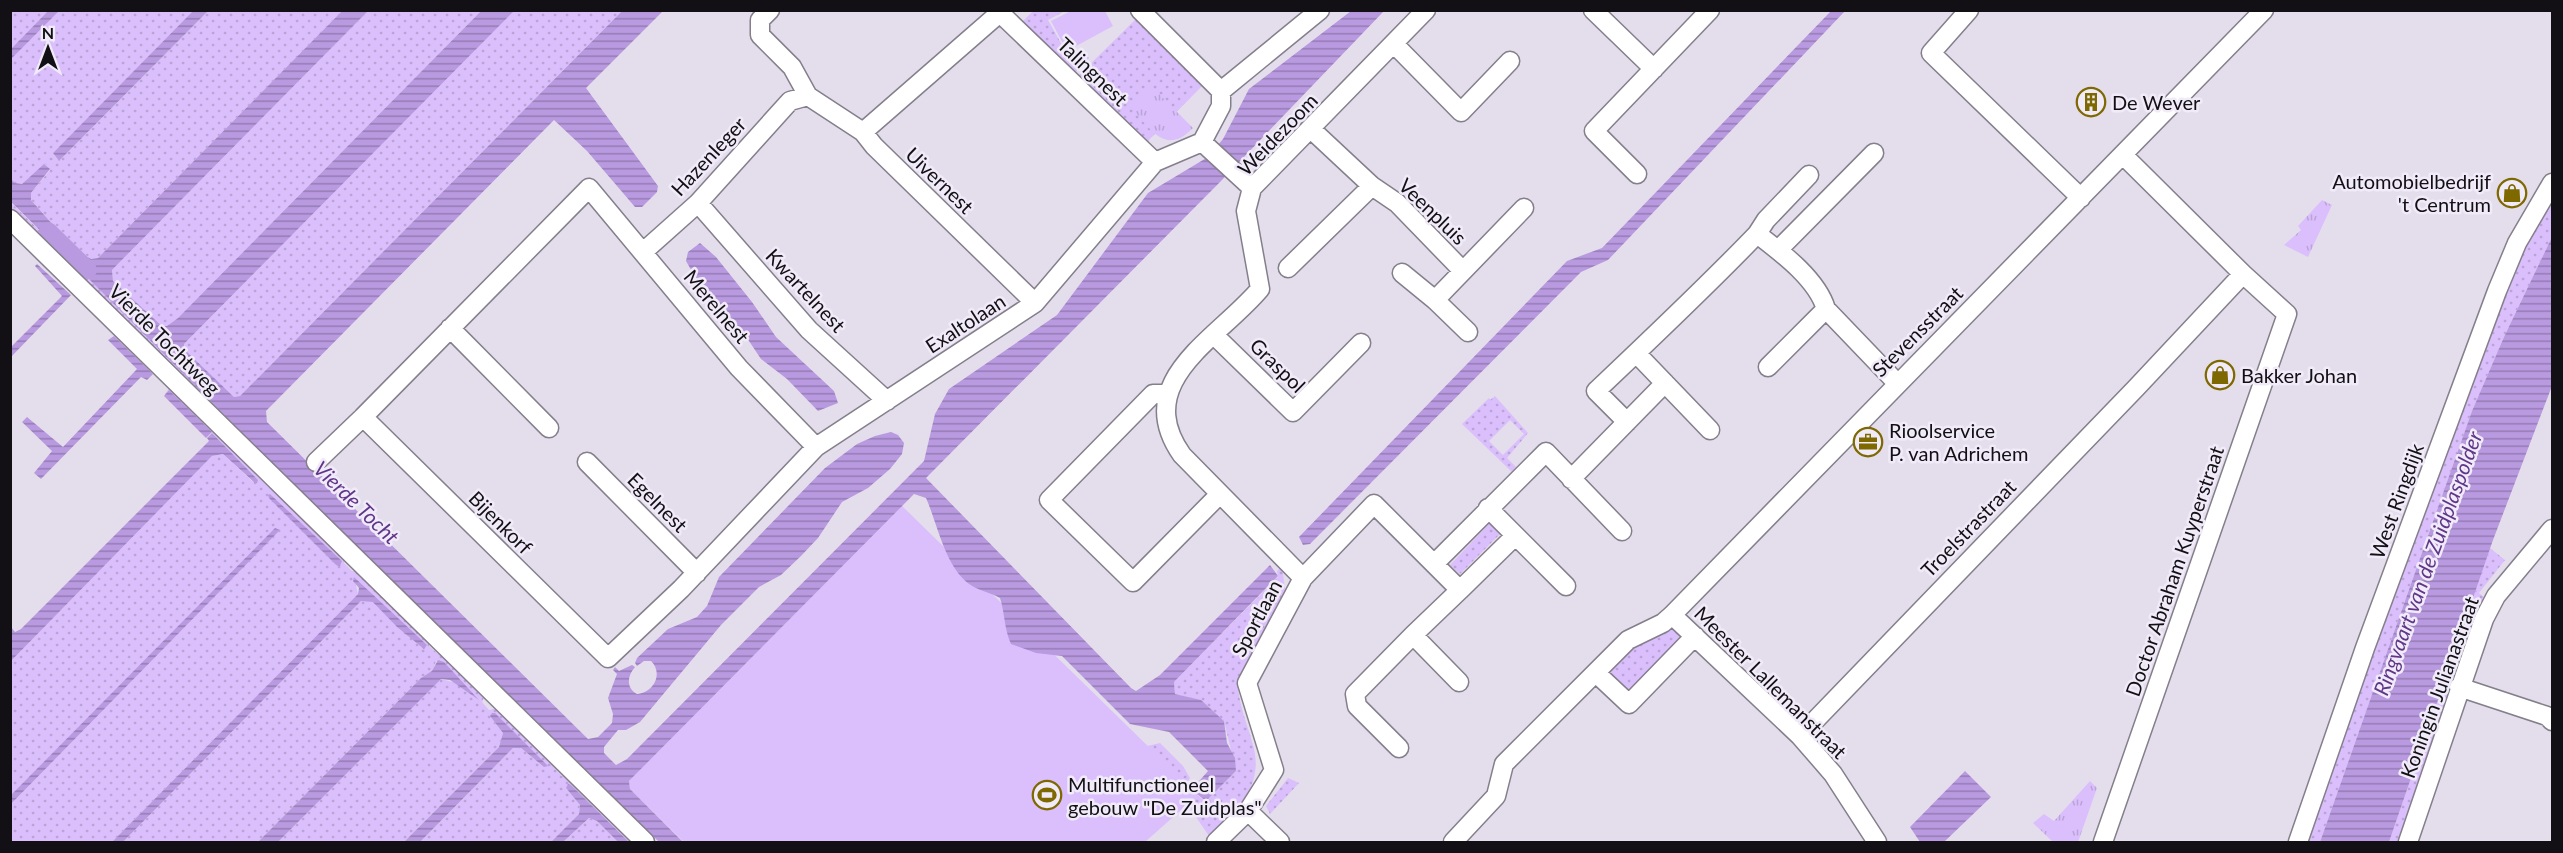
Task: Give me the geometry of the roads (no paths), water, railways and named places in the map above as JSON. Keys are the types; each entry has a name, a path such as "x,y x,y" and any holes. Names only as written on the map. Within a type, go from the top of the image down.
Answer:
{"street":[{"path":"770,10 760,20 760,34 792,67 808,96"},
{"path":"1140,10 1221,91 1221,106 1205,145 1252,188"},
{"path":"1221,91 1320,10"},
{"name":"Weidezoom","path":"1167,394 1176,374 1260,289 1246,211 1252,188 1426,10"},
{"path":"1593,10 1654,69"},
{"path":"1637,174 1594,131 1710,10"},
{"path":"1969,10 1931,53 2081,198"},
{"name":"Stevensstraat","path":"1453,843 1496,796 1504,764 1628,640 1663,623 1672,615 2264,10"},
{"path":"863,132 1001,12"},
{"name":"Talingnest","path":"1001,12 1155,162"},
{"path":"1394,44 1461,112 1510,61"},
{"name":"Uivernest","path":"808,96 863,132 874,146 1035,303"},
{"name":"Hazenleger","path":"643,252 698,203 790,101 808,96"},
{"name":"Veenpluis","path":"1311,130 1372,186 1397,203 1462,270"},
{"name":"Exaltolaan","path":"608,658 697,573 816,447 1035,303 1155,162 1205,145"},
{"path":"1778,249 1874,153"},
{"path":"2123,154 2243,274"},
{"path":"1627,422 1596,391 1757,234 1766,220 1809,175"},
{"name":"Veenpluis","path":"1288,268 1372,186"},
{"name":"Merelnest","path":"450,328 589,188 739,368 816,447"},
{"name":"West Ringdijk","path":"2298,843 2366,648 2497,291 2517,243 2549,188"},
{"name":"Kwartelnest","path":"698,203 809,330 887,401"},
{"name":"Veenpluis","path":"1435,300 1524,208"},
{"name":"Vierde Tochtweg","path":"10,219 290,489 535,730 645,843"},
{"path":"1757,234 1778,249 1822,296 1826,309 1898,383"},
{"path":"1401,273 1435,300 1468,332"},
{"name":"Troelstrastraat","path":"1800,736 2243,274"},
{"name":"Doctor Abraham Kuyperstraat","path":"2103,843 2287,314 2243,274"},
{"path":"1768,367 1826,309"},
{"path":"316,462 450,328 549,428"},
{"name":"Graspol","path":"1214,335 1293,412 1361,343"},
{"path":"1636,353 1710,430"},
{"path":"1571,478 1665,383"},
{"path":"1215,499 1133,582 1048,500 1153,394 1167,394 1168,427 1172,441 1182,455 1303,578"},
{"name":"Bijenkorf","path":"363,417 608,658"},
{"path":"1460,590 1434,564 1546,452 1622,531"},
{"name":"Egelnest","path":"587,462 697,573"},
{"name":"Sportlaan","path":"1216,843 1248,811 1274,770 1247,683 1303,578 1374,504 1434,564"},
{"path":"1488,508 1566,586"},
{"name":"Koningin Julianastraat","path":"2408,843 2459,687 2484,619 2496,596 2553,530"},
{"path":"1399,747 1357,706 1355,694 1515,536"},
{"name":"Meester Lallemanstraat","path":"1672,615 1800,736 1833,774 1877,843"},
{"path":"1413,635 1459,681"},
{"path":"1596,673 1629,704 1695,636"},
{"path":"2459,687 2547,716 2553,721"},
{"path":"1248,811 1280,843"}],"water":[{"path":"49,10 59,11 11,59 11,49"},
{"path":"194,10 208,11 59,161 53,153"},
{"path":"342,11 368,11 112,270 113,281 162,326 167,326 178,318 481,11 514,11 184,344 184,349 234,397 240,396 622,11 663,11 586,88 658,186 657,192 642,207 635,207 587,151 554,120 266,411 267,422 588,739 598,737 612,723 613,714 608,698 617,674 613,670 615,667 619,671 632,665 635,667 630,674 629,685 637,694 652,687 657,677 655,666 651,661 644,661 637,666 635,663 637,658 668,629 697,617 707,606 719,577 825,468 857,444 875,436 891,432 898,435 904,443 902,454 890,469 868,488 842,502 818,538 801,556 781,575 759,587 721,625 640,722 626,730 618,730 604,747 604,753 616,765 627,759 924,461 935,414 949,389 1057,315 1148,193 1208,157 1223,139 1249,89 1351,11 1384,11 1220,182 926,478 1136,691 1160,675 1270,565 1278,576 1174,682 1175,694 1201,700 1224,721 1227,743 1235,758 1236,771 1206,801 1193,791 1193,788 1208,771 1169,732 1130,724 1062,656 1036,653 1011,644 1000,598 974,587 956,571 944,547 926,498 914,494 629,781 630,789 683,842 659,842 288,479 68,258 77,250 91,259 98,258"},
{"path":"1831,11 1845,11 1608,260 1581,272 1310,544 1303,545 1299,537 1567,261 1602,248"},
{"path":"44,164 50,169 31,193 31,200 69,243 61,251 11,202 11,179 15,183 22,184"},
{"name":"Ringvaart van de Zuidplaspolder","path":"2552,237 2552,386 2493,540 2389,842 2320,842 2472,411 2504,337"},
{"path":"700,243 716,257 776,337 834,391 838,403 818,411 787,379 761,359 747,338 694,275 686,261 688,252"},
{"path":"37,264 71,295 11,357 11,347 62,296 35,266"},
{"path":"114,336 153,374 147,380 141,377 41,479 34,473 52,451 22,422 27,417 63,447 137,369 108,340"},
{"path":"169,390 212,432 206,438 164,396"},
{"path":"212,433 258,480 257,483 223,454 212,456 11,661 11,627 15,632 21,629 209,441 207,438"},
{"path":"270,494 342,561 340,566 336,565 269,498"},
{"path":"275,528 280,530 11,804 11,795"},
{"path":"354,577 427,645 424,649 397,627 373,602 361,601 123,842 112,842 358,594 359,588 353,581"},
{"path":"438,660 444,662 479,700 450,680 441,679 278,842 258,842 421,678 432,671"},
{"path":"495,713 548,766 544,767 521,748 513,748 420,842 404,842 499,747 503,733 490,716"},
{"path":"1965,771 1991,797 1944,842 1920,842 1910,827"},
{"path":"568,784 629,842 618,842 597,821 589,818 563,842 551,842 579,814 580,805 566,788"}],"waterway":[{"name":"Vierde Tocht","path":"48,231 88,270"}],"place":[{"name":"De Wever","path":"2091,102"},
{"name":"Automobielbedrijf 't Centrum","path":"2512,193"},
{"name":"Bakker Johan","path":"2220,375"},
{"name":"Rioolservice P. van Adrichem","path":"1868,442"},
{"name":"Multifunctioneel gebouw \"De Zuidplas\"","path":"1047,795"}]}
